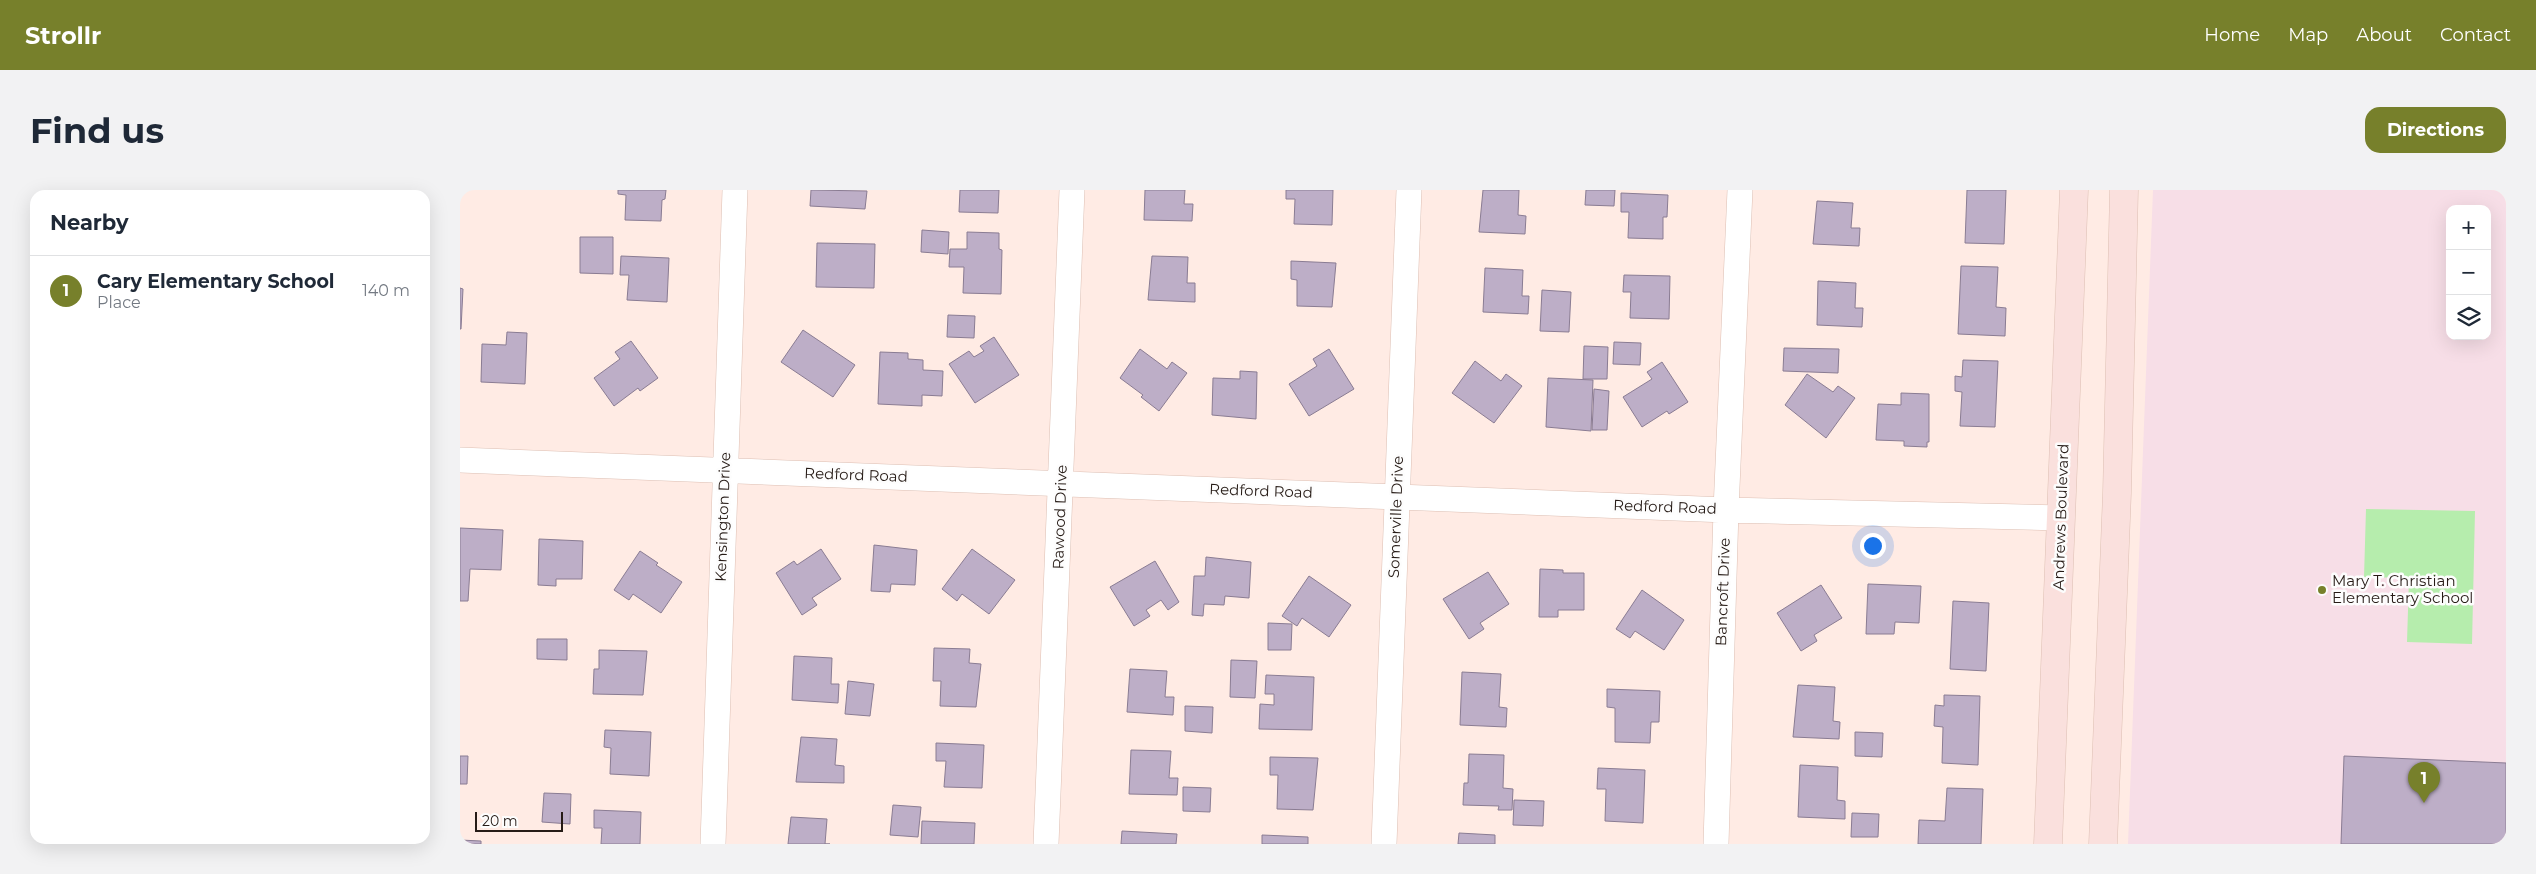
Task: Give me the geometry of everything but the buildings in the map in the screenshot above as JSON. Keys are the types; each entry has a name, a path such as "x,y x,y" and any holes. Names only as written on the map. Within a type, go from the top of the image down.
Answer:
{"street":[{"name":"Kensington Drive","path":"713,844 724,470 735,190"},
{"name":"Rawood Drive","path":"1046,844 1072,190"},
{"name":"Somerville Drive","path":"1384,844 1409,190"},
{"name":"Bancroft Drive","path":"1716,844 1726,510 1740,190"},
{"name":"Andrews Boulevard","path":"2048,844 2074,190"},
{"path":"2103,844 2117,489 2124,190"},
{"name":"Redford Road","path":"460,460 1726,510 2061,518"}],"shaded area":[{"name":"Mary T. Christian Elementary School","path":"2153,190 2506,190 2506,844 2128,844"}],"green space":[{"path":"2366,509 2475,511 2472,644 2407,642 2409,578 2364,577"}],"place":[{"name":"Mary T. Christian Elementary School","path":"2322,590"},
{"name":"Cary Elementary School","path":"2424,803"}]}
